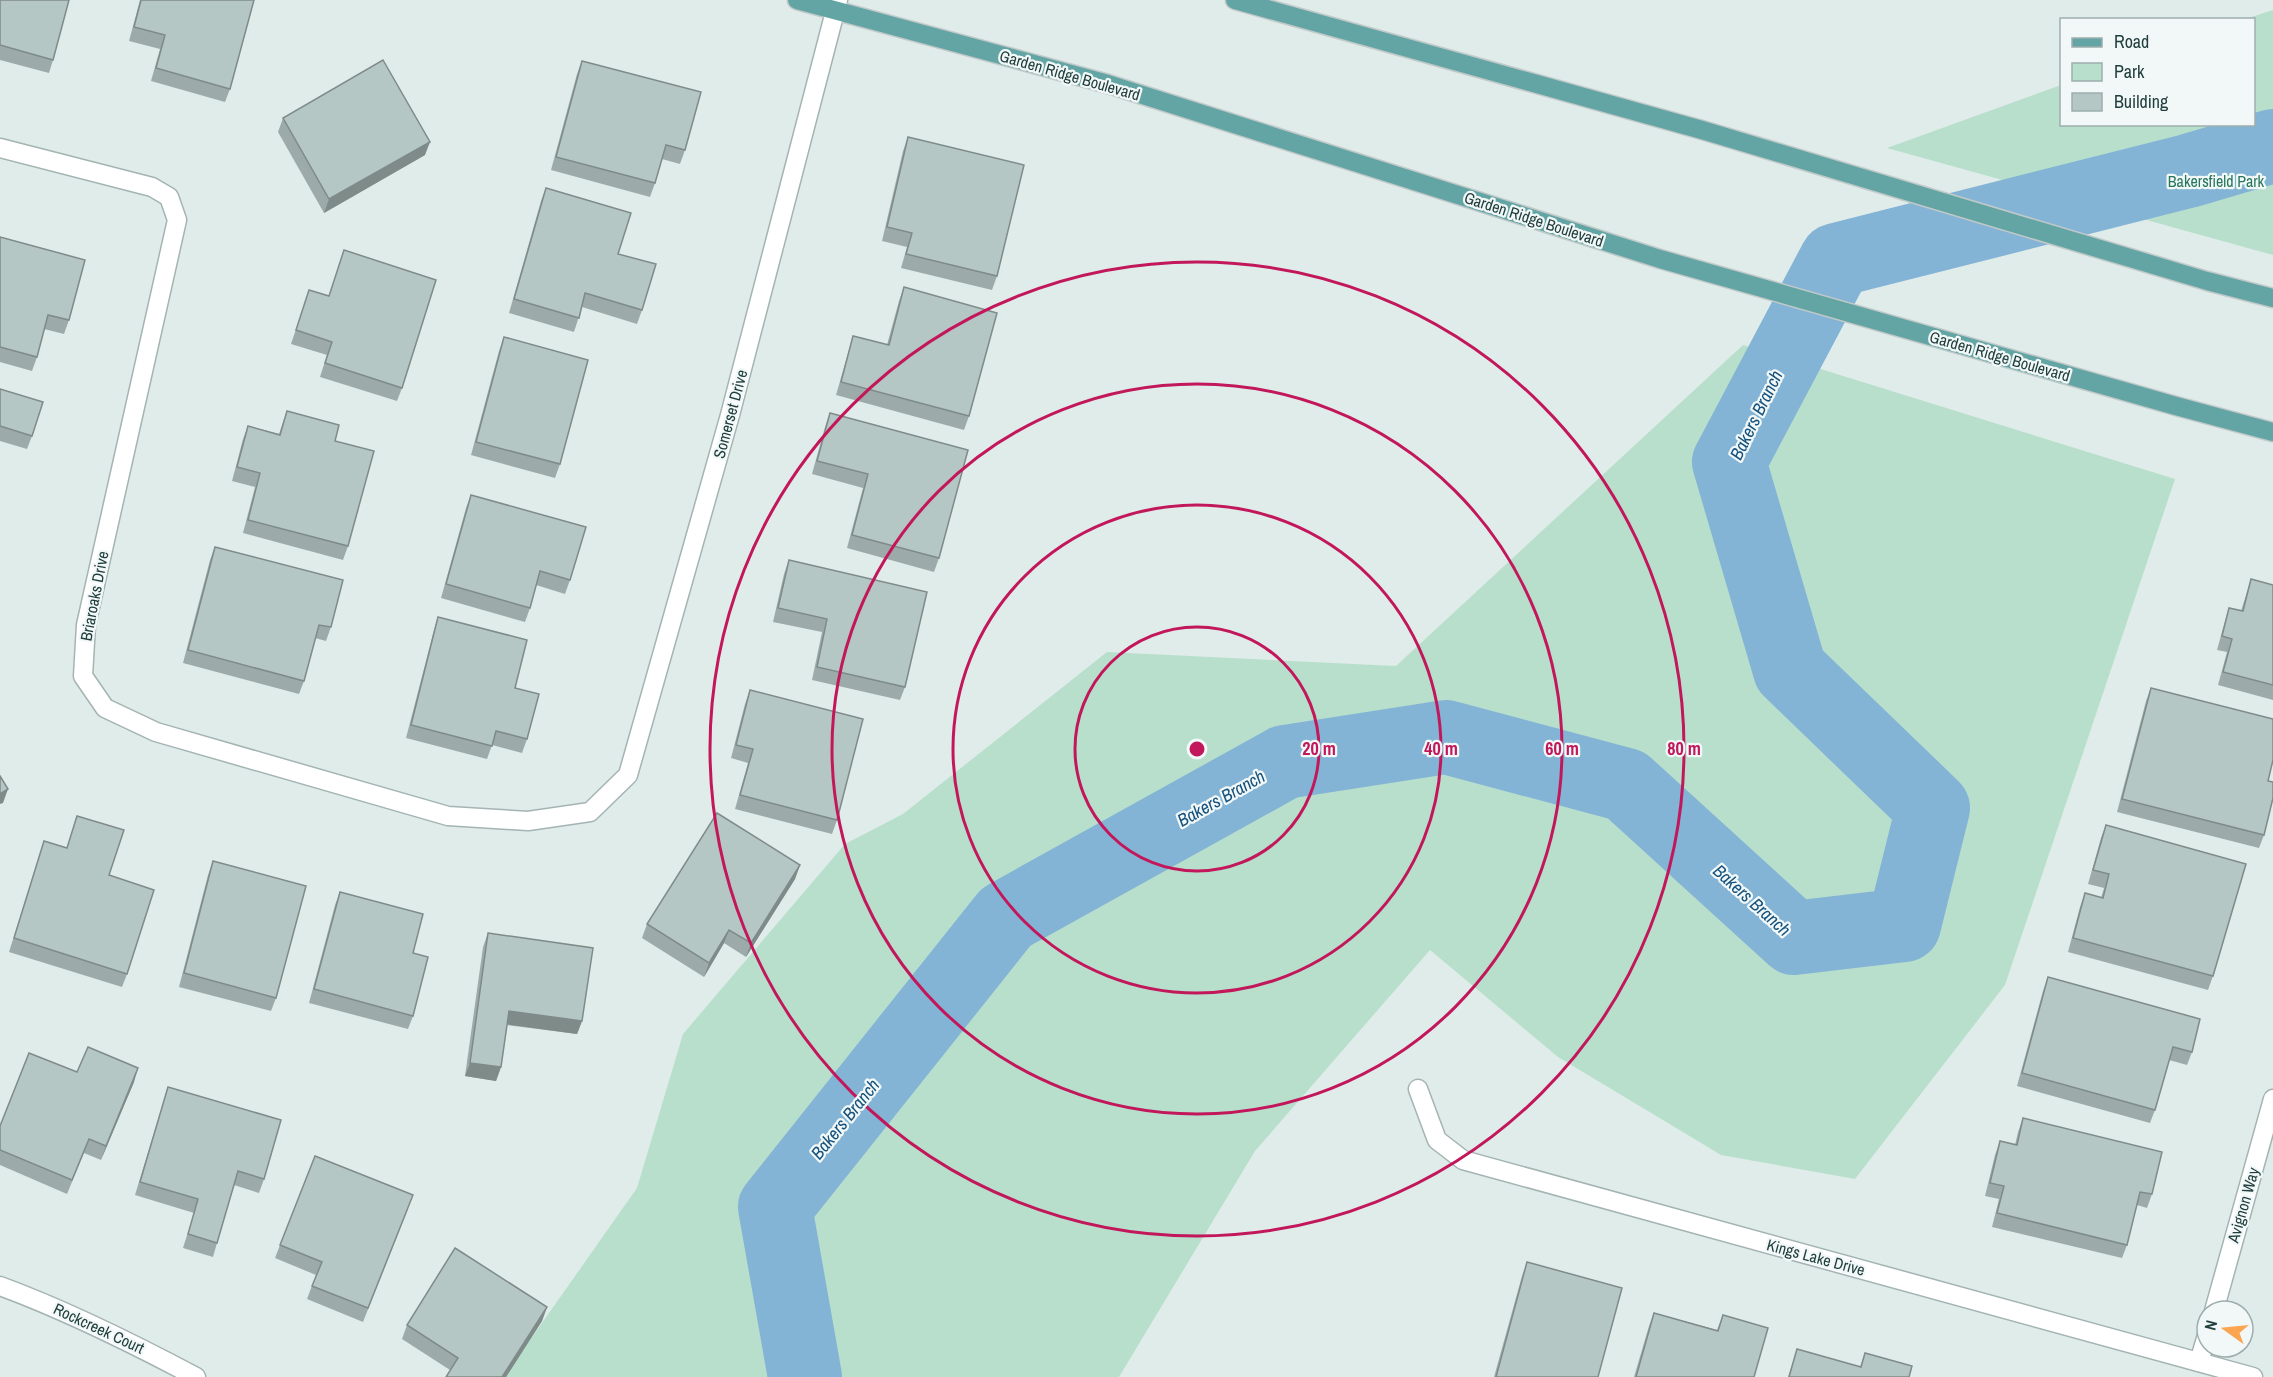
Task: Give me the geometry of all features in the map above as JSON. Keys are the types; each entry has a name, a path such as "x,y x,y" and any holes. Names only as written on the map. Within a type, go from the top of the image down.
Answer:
{"main road":[{"name":"Garden Ridge Boulevard","path":"797,0 836,6 1108,84 1660,259 2273,432"},
{"path":"1234,0 1702,130 2207,281 2273,298"}],"street":[{"name":"Somerset Drive","path":"590,812 628,775 730,415 836,6"},
{"name":"Briaroaks Drive","path":"0,148 152,187 169,197 177,220 86,625 83,676 105,708 156,732 448,816 528,821 590,812"},
{"name":"Kings Lake Drive","path":"1418,1089 1437,1140 1463,1160 2253,1377"},
{"name":"Avignon Way","path":"2217,1299 2273,1099"},
{"name":"Rockcreek Court","path":"0,1286 44,1302 122,1337 196,1377"}],"green space":[{"name":"Bakersfield Park","path":"2273,10 2273,255 1887,148 2060,85 2060,126 2255,126 2255,18 2248,18"},
{"path":"1743,345 2175,479 2005,985 1855,1179 1721,1155 1558,1057 1430,950 1255,1151 1119,1377 504,1377 637,1188 683,1034 845,844 903,814 1107,652 1396,666"}],"building":[{"path":"0,0 69,0 53,60 0,45"},
{"path":"141,0 254,0 230,89 156,68 165,35 134,27"},
{"path":"383,60 430,142 329,199 283,118"},
{"path":"582,61 701,92 685,150 666,145 655,183 556,157"},
{"path":"908,137 1024,165 997,276 906,254 912,233 887,227"},
{"path":"546,188 631,213 618,254 656,264 642,310 585,293 579,318 514,299"},
{"path":"0,237 85,260 69,320 48,315 37,357 0,347"},
{"path":"344,250 436,280 402,388 325,363 332,342 296,330 309,290 329,296"},
{"path":"904,287 997,313 969,416 841,382 853,336 889,345"},
{"path":"504,337 588,360 560,464 476,442"},
{"path":"0,389 43,402 32,436 0,426"},
{"path":"287,411 339,425 335,441 374,451 348,546 248,520 260,473 237,467 248,426 280,435"},
{"path":"830,413 968,450 939,558 852,535 868,474 817,461"},
{"path":"471,495 586,527 570,580 540,571 530,608 446,584"},
{"path":"215,547 343,580 331,627 319,625 304,681 188,650"},
{"path":"789,560 927,592 905,687 817,667 827,619 778,608"},
{"path":"2251,579 2273,585 2273,685 2223,672 2232,639 2222,636 2229,608 2243,611"},
{"path":"438,617 527,640 515,688 539,694 527,739 496,731 492,746 411,725"},
{"path":"2151,688 2273,719 2273,760 2268,781 2273,782 2273,798 2264,835 2122,799"},
{"path":"750,690 863,719 837,820 740,795 753,749 736,745"},
{"path":"0,776 8,789 0,794"},
{"path":"717,813 800,865 751,943 729,930 709,963 647,924"},
{"path":"77,816 124,830 109,875 154,890 127,974 14,938 44,841 67,848"},
{"path":"2106,825 2246,864 2213,976 2073,938 2085,893 2103,898 2109,874 2093,870"},
{"path":"213,861 306,886 276,998 184,973"},
{"path":"340,892 423,914 413,953 428,957 413,1016 314,989"},
{"path":"488,933 593,948 582,1021 509,1011 501,1067 470,1063"},
{"path":"2048,977 2200,1019 2192,1052 2173,1047 2155,1110 2022,1073"},
{"path":"88,1047 138,1068 106,1146 89,1139 72,1180 0,1150 0,1126 29,1053 77,1072"},
{"path":"168,1087 281,1120 264,1179 238,1171 217,1243 188,1234 198,1199 140,1182"},
{"path":"2023,1118 2162,1152 2152,1194 2140,1192 2127,1245 1997,1213 2004,1186 1990,1183 2000,1141 2017,1145"},
{"path":"315,1156 413,1195 368,1308 312,1286 322,1262 280,1245"},
{"path":"455,1248 547,1307 502,1377 446,1377 458,1358 407,1325"},
{"path":"1527,1262 1622,1288 1598,1377 1496,1377"},
{"path":"1654,1313 1718,1331 1723,1315 1768,1328 1754,1377 1636,1377"},
{"path":"1797,1349 1861,1367 1865,1353 1912,1366 1909,1377 1789,1377"}],"waterway":[{"name":"Bakers Branch","path":"805,1377 775,1207 1006,917 1285,762 1446,737 1626,785 1794,938 1904,925 1933,808 1790,670 1729,462 1836,260 2188,171 2273,146"}]}
